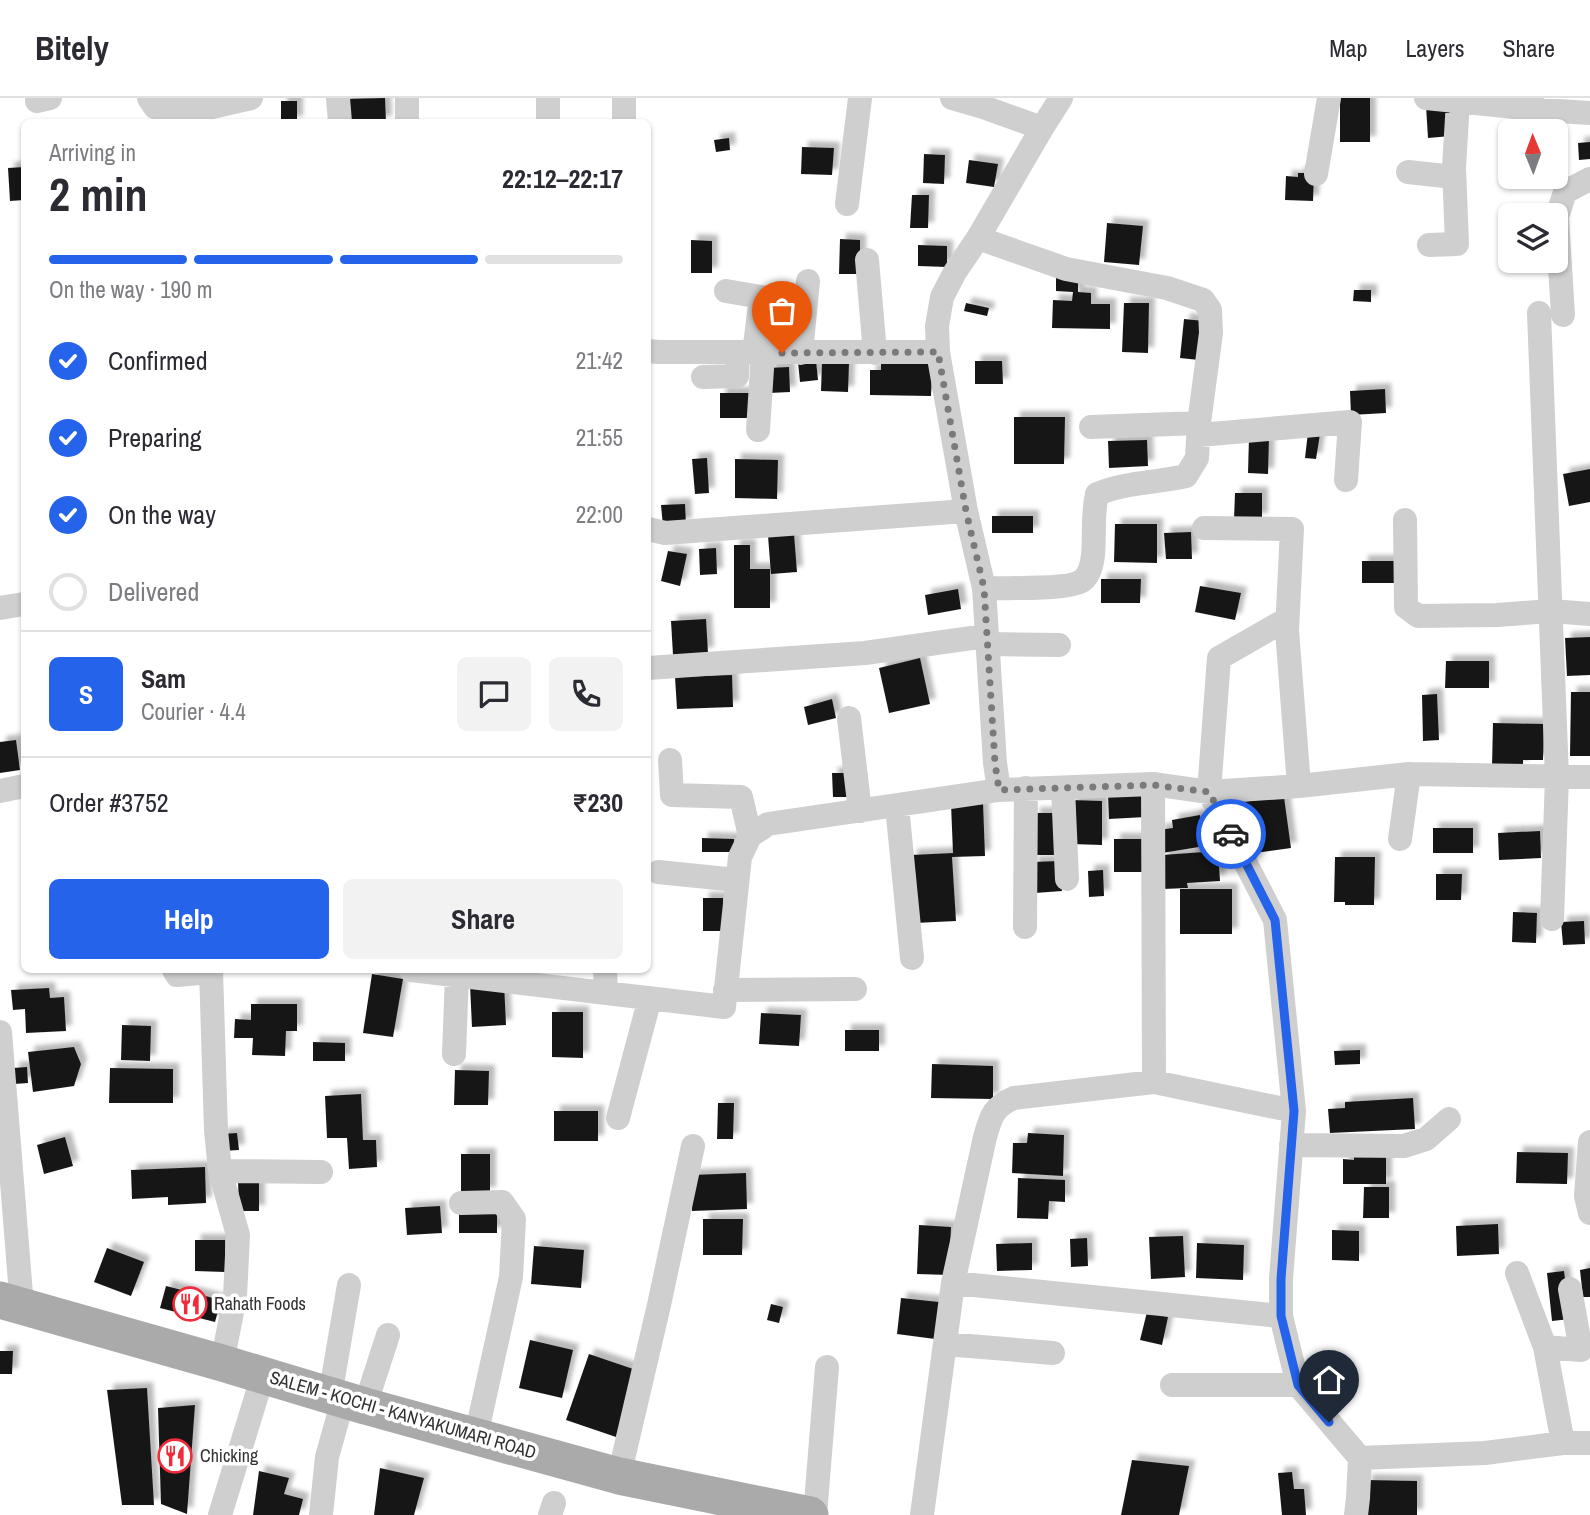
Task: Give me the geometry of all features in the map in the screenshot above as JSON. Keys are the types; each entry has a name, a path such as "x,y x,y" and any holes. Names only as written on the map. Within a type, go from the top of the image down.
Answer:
{"main road":[{"name":"SALEM - KOCHI - KANYAKUMARI ROAD","path":"11,1303 346,1401 620,1476 810,1515"}],"street":[{"path":"152,109 213,115 251,98"},
{"path":"338,98 340,119"},
{"path":"407,98 407,119"},
{"path":"548,98 548,119"},
{"path":"624,98 624,119"},
{"path":"848,204 860,98"},
{"path":"952,98 1042,128"},
{"path":"999,790 984,588 966,511 938,352 937,326 942,297 955,272 1061,98"},
{"path":"1316,174 1329,98"},
{"path":"1426,98 1590,113"},
{"path":"1429,245 1457,244 1454,177 1458,101"},
{"path":"1408,172 1454,177"},
{"path":"1552,919 1558,777 1551,611 1551,314 1557,218 1565,192 1590,179"},
{"path":"978,238 1066,269 1167,289 1203,300 1210,310 1211,333 1197,458 1186,476 1115,487 1097,494 1093,553 1090,569 1082,581 1068,586 984,588"},
{"path":"867,260 875,352"},
{"path":"801,353 808,281"},
{"path":"726,291 761,297 752,353 758,430"},
{"path":"651,351 938,352"},
{"path":"704,377 737,376 752,353"},
{"path":"1091,427 1199,429 1350,422 1346,481"},
{"path":"651,530 666,533 966,511"},
{"path":"1405,520 1406,607 1418,616 1551,611 1590,614"},
{"path":"1204,528 1292,529 1287,630 1299,786"},
{"path":"0,608 21,604"},
{"path":"1287,619 1219,658 1209,792 1275,920 1294,1111 1281,1279 1281,1316 1298,1385 1360,1458 1356,1515"},
{"path":"651,668 865,653 987,640 1059,645"},
{"path":"849,719 860,811"},
{"path":"670,760 672,795 741,797 750,836"},
{"path":"1400,839 1409,774"},
{"path":"439,973 606,981 650,998 724,1007 740,857 750,836 768,824 1026,788 1153,785 1209,792 1409,774 1590,777"},
{"path":"1153,785 1154,1082"},
{"path":"0,791 21,787"},
{"path":"1025,927 1026,788"},
{"path":"1063,789 1067,879"},
{"path":"897,806 912,958"},
{"path":"658,872 737,880"},
{"path":"176,973 194,973"},
{"path":"211,973 216,1130 220,1171 238,1235 235,1297 222,1363"},
{"path":"454,1054 457,975"},
{"path":"725,990 855,989"},
{"path":"618,1118 650,998"},
{"path":"0,1032 11,1303"},
{"path":"922,1515 953,1283 985,1137 990,1119 999,1105 1014,1098 1154,1082 1294,1111"},
{"path":"1291,1145 1404,1146 1426,1139 1449,1119"},
{"path":"1590,1142 1586,1196 1590,1213"},
{"path":"620,1476 693,1146"},
{"path":"220,1171 321,1172"},
{"path":"461,1203 502,1202 514,1219 511,1277 476,1436"},
{"path":"1517,1273 1545,1347 1563,1443"},
{"path":"953,1283 1281,1316"},
{"path":"346,1401 349,1285"},
{"path":"1545,1347 1581,1350 1570,1289"},
{"path":"321,1515 327,1457 346,1401 388,1335"},
{"path":"945,1344 1053,1353"},
{"path":"815,1515 827,1367"},
{"path":"220,1515 263,1376"},
{"path":"1172,1385 1298,1385"},
{"path":"1360,1458 1485,1453 1563,1443 1590,1443"}],"building":[{"path":"385,98 386,119 347,119 345,99"},
{"path":"1340,98 1370,98 1370,142 1340,142"},
{"path":"281,101 297,101 297,119 281,119"},
{"path":"1449,105 1451,136 1428,138 1426,106"},
{"path":"729,138 730,150 716,152 714,140"},
{"path":"1590,142 1590,159 1579,160 1578,143"},
{"path":"802,147 834,148 832,175 801,174"},
{"path":"924,154 945,155 944,184 923,183"},
{"path":"969,160 998,164 994,187 966,183"},
{"path":"21,167 21,200 10,201 8,168"},
{"path":"1298,173 1314,173 1313,201 1285,200 1286,176 1298,177"},
{"path":"912,195 929,195 928,228 910,228"},
{"path":"1107,223 1143,226 1139,265 1104,262"},
{"path":"840,239 860,240 860,274 839,274"},
{"path":"691,240 712,241 712,273 691,273"},
{"path":"918,245 947,246 947,267 918,266"},
{"path":"1056,276 1078,277 1078,292 1091,293 1091,304 1110,304 1110,329 1052,328 1053,300 1072,301 1073,292 1056,291"},
{"path":"1354,290 1371,290 1371,302 1353,301"},
{"path":"966,303 989,308 987,316 964,311"},
{"path":"1124,303 1149,303 1148,353 1122,352"},
{"path":"1184,319 1204,321 1199,360 1180,358"},
{"path":"881,359 932,360 931,396 870,395 870,370 881,370"},
{"path":"816,361 818,380 800,382 798,362"},
{"path":"975,361 1002,361 1003,384 975,384"},
{"path":"822,362 849,363 848,392 821,391"},
{"path":"789,367 790,392 769,393 768,368"},
{"path":"1385,389 1386,413 1351,415 1350,391"},
{"path":"720,393 750,393 750,418 720,418"},
{"path":"1014,417 1065,417 1064,464 1014,464"},
{"path":"1308,432 1320,434 1316,459 1305,458"},
{"path":"1249,437 1269,437 1268,474 1248,473"},
{"path":"1147,440 1148,466 1109,468 1108,441"},
{"path":"707,458 709,493 695,494 692,459"},
{"path":"735,459 778,460 777,499 735,498"},
{"path":"1590,469 1590,502 1569,506 1563,474"},
{"path":"1235,493 1262,493 1262,519 1234,519"},
{"path":"685,504 686,524 663,526 661,505"},
{"path":"992,516 1033,516 1033,533 992,533"},
{"path":"1115,524 1157,524 1157,563 1114,562"},
{"path":"1191,532 1192,559 1166,559 1164,533"},
{"path":"794,534 797,572 771,574 768,536"},
{"path":"734,545 750,545 750,569 770,569 770,608 734,608"},
{"path":"716,548 717,574 700,575 699,549"},
{"path":"668,551 687,554 680,586 661,581"},
{"path":"1362,561 1399,561 1399,583 1362,583"},
{"path":"1101,579 1141,579 1140,603 1101,603"},
{"path":"1200,586 1241,593 1235,620 1195,612"},
{"path":"958,589 961,609 928,615 925,595"},
{"path":"706,619 708,653 673,655 671,621"},
{"path":"1590,637 1590,675 1567,676 1565,638"},
{"path":"920,658 930,704 889,713 879,668"},
{"path":"1446,661 1489,661 1489,688 1445,688"},
{"path":"732,675 733,707 677,709 675,677"},
{"path":"1571,692 1590,692 1590,756 1570,756"},
{"path":"1437,694 1439,740 1423,741 1422,695"},
{"path":"832,699 836,718 808,725 804,707"},
{"path":"1493,723 1544,724 1543,760 1523,760 1523,766 1492,766"},
{"path":"16,740 20,770 0,773 0,742"},
{"path":"832,773 847,773 848,797 833,797"},
{"path":"1145,792 1146,817 1109,819 1108,794"},
{"path":"1284,797 1291,848 1255,853 1252,826 1237,828 1233,803"},
{"path":"1071,800 1102,801 1102,845 1070,844"},
{"path":"983,803 985,856 952,857 956,921 915,923 911,855 953,853 951,804"},
{"path":"1034,813 1058,813 1057,855 1033,855"},
{"path":"1200,815 1205,846 1162,853 1158,830 1173,828 1172,820"},
{"path":"1433,828 1473,828 1473,853 1433,853"},
{"path":"1540,831 1541,858 1499,860 1498,833"},
{"path":"702,838 734,839 734,852 702,852"},
{"path":"1114,839 1146,839 1145,872 1114,872"},
{"path":"1218,851 1220,881 1187,883 1188,888 1163,889 1162,855"},
{"path":"1335,857 1375,857 1374,905 1345,905 1345,902 1334,902"},
{"path":"1059,861 1062,891 1035,893 1032,862"},
{"path":"1103,870 1104,896 1089,897 1088,871"},
{"path":"1436,874 1462,874 1461,900 1436,900"},
{"path":"1180,889 1232,889 1232,934 1180,934"},
{"path":"703,898 723,898 723,931 703,931"},
{"path":"1513,912 1537,913 1536,943 1512,942"},
{"path":"1584,921 1585,944 1563,945 1561,922"},
{"path":"372,974 403,979 393,1037 363,1033"},
{"path":"504,983 506,1025 472,1027 470,985"},
{"path":"49,988 50,998 64,997 66,1031 26,1033 25,1009 13,1010 11,990"},
{"path":"251,1004 297,1004 297,1031 286,1031 285,1056 252,1055 253,1038 234,1038 235,1019 251,1020"},
{"path":"552,1012 583,1012 583,1058 552,1057"},
{"path":"761,1013 801,1015 799,1046 759,1044"},
{"path":"122,1025 151,1026 150,1061 121,1060"},
{"path":"845,1030 879,1030 879,1051 845,1051"},
{"path":"313,1042 345,1043 345,1061 313,1061"},
{"path":"74,1047 81,1064 74,1086 33,1092 28,1052"},
{"path":"1360,1050 1360,1064 1335,1065 1334,1051"},
{"path":"932,1064 993,1066 993,1099 931,1098"},
{"path":"27,1067 28,1083 14,1084 13,1068"},
{"path":"110,1068 173,1069 173,1103 109,1103"},
{"path":"455,1070 489,1071 488,1105 454,1105"},
{"path":"361,1094 363,1140 376,1140 377,1167 349,1169 347,1138 327,1138 325,1096"},
{"path":"1413,1098 1415,1129 1330,1133 1328,1109 1345,1108 1345,1102"},
{"path":"718,1103 734,1103 733,1139 717,1139"},
{"path":"554,1111 598,1111 598,1141 554,1141"},
{"path":"237,1133 239,1150 222,1151 221,1134"},
{"path":"1028,1133 1064,1135 1063,1176 1012,1173 1013,1143 1027,1143"},
{"path":"65,1137 73,1166 44,1174 37,1145"},
{"path":"1354,1149 1386,1149 1386,1184 1343,1184 1343,1159 1354,1160"},
{"path":"1517,1152 1568,1153 1567,1184 1516,1183"},
{"path":"461,1154 490,1154 490,1193 461,1193"},
{"path":"205,1167 206,1203 168,1205 168,1197 132,1199 131,1170"},
{"path":"746,1173 747,1209 692,1211 691,1175"},
{"path":"1018,1178 1065,1180 1065,1202 1049,1201 1048,1219 1017,1218"},
{"path":"238,1180 259,1180 259,1211 239,1211"},
{"path":"1364,1187 1389,1187 1389,1218 1363,1218"},
{"path":"440,1206 442,1233 407,1235 405,1208"},
{"path":"459,1213 497,1213 497,1233 459,1233"},
{"path":"703,1219 743,1219 742,1255 703,1255"},
{"path":"1498,1224 1499,1254 1457,1256 1456,1226"},
{"path":"919,1225 951,1227 949,1275 917,1274"},
{"path":"1332,1230 1359,1231 1359,1261 1332,1260"},
{"path":"1183,1236 1185,1277 1151,1279 1149,1237"},
{"path":"1087,1238 1088,1266 1071,1267 1070,1239"},
{"path":"195,1240 225,1240 225,1272 195,1271"},
{"path":"1032,1243 1032,1270 997,1271 996,1244"},
{"path":"1197,1243 1244,1245 1243,1280 1196,1278"},
{"path":"534,1246 584,1250 581,1288 531,1284"},
{"path":"107,1248 144,1262 131,1296 94,1282"},
{"path":"1590,1268 1590,1297 1583,1297 1580,1270"},
{"path":"1564,1271 1570,1319 1552,1321 1547,1273"},
{"name":"Rahath Foods","path":"166,1286 221,1300 215,1322 160,1308"},
{"path":"901,1298 939,1302 935,1339 897,1334"},
{"path":"771,1304 783,1307 779,1323 767,1320"},
{"path":"1147,1312 1168,1317 1162,1345 1140,1340"},
{"path":"530,1340 573,1350 562,1398 519,1388"},
{"path":"0,1351 13,1351 12,1374 0,1374"},
{"path":"589,1354 639,1371 616,1437 566,1420"},
{"path":"147,1388 154,1505 122,1505 107,1390"},
{"name":"Chicking","path":"195,1405 187,1514 161,1504 158,1408"},
{"path":"1132,1460 1189,1466 1179,1515 1121,1515"},
{"path":"380,1468 424,1478 414,1515 374,1515"},
{"path":"259,1471 289,1478 284,1494 303,1499 299,1515 253,1515"},
{"path":"1292,1472 1294,1489 1304,1489 1306,1515 1282,1515 1278,1473"},
{"path":"1366,1480 1417,1481 1417,1515 1366,1515"}],"way so far":[{"path":"782,353 938,352 966,511 984,588 999,790 1153,785 1209,792 1231,834"}],"place":[{"name":"Rahath Foods","path":"190,1304"},
{"name":"Chicking","path":"175,1456"}],"route":[{"path":"1231,834 1275,920 1294,1111 1281,1279 1281,1316 1298,1385 1329,1422"}]}
